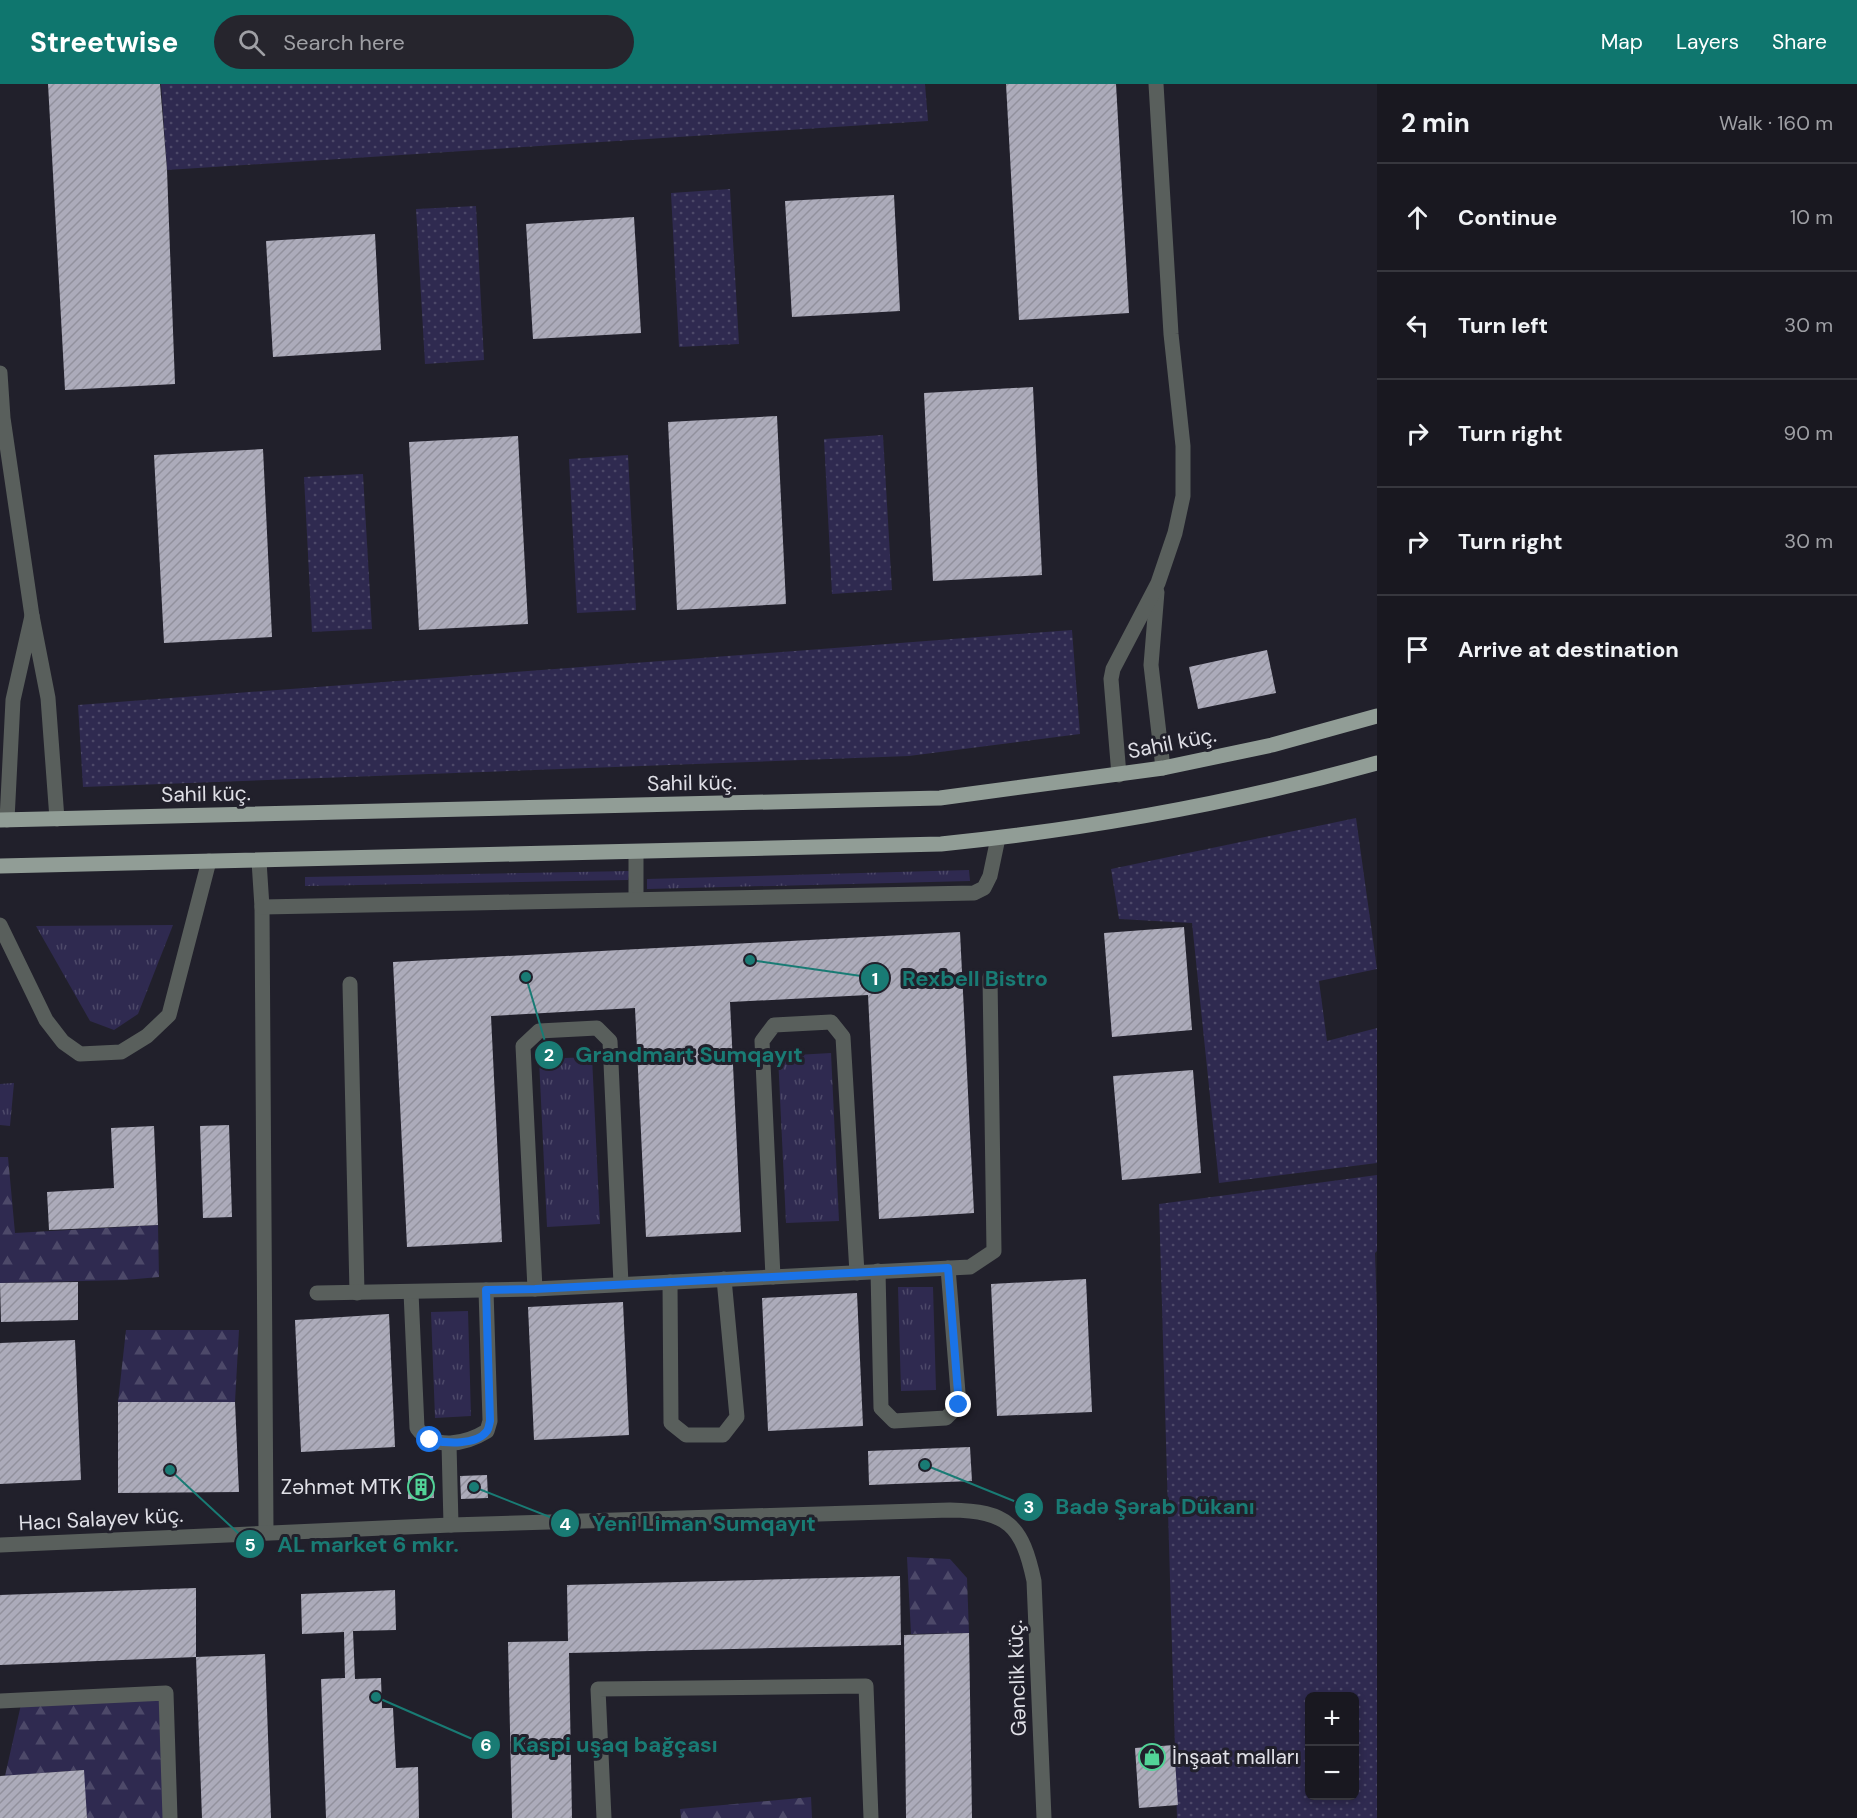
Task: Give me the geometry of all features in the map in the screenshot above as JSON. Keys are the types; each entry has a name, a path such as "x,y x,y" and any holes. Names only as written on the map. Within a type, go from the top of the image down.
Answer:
{"main road":[{"name":"Sahil küç.","path":"4,820 940,798 1163,768 1272,745 1377,716"},
{"path":"0,866 941,844 998,838 1172,811 1377,763"}],"street":[{"path":"1119,775 1111,679 1113,669 1158,583 1175,533 1183,496 1183,446 1172,334 1156,84"},
{"path":"0,373 3,418 32,616 48,698 57,819"},
{"path":"1158,583 1151,664 1163,768"},
{"path":"4,820 13,700 32,616"},
{"path":"262,907 974,893 984,888 990,876 998,838"},
{"path":"636,852 636,898"},
{"path":"0,925 46,1020 63,1042 80,1054 121,1052 147,1036 169,1016 208,861"},
{"path":"259,861 262,907 266,1532"},
{"path":"316,1293 535,1289 970,1267 994,1251 990,977"},
{"path":"350,984 357,1293"},
{"path":"773,1276 762,1041 774,1025 831,1022 843,1037 857,1272"},
{"path":"535,1289 523,1046 539,1031 597,1028 610,1041 621,1284"},
{"path":"878,1271 881,1408 894,1421 946,1418 959,1405 948,1268"},
{"path":"670,1282 671,1423 686,1435 723,1435 738,1417 724,1279"},
{"path":"411,1292 417,1428 430,1440 449,1444 472,1440 487,1431 490,1421 486,1290"},
{"path":"449,1444 452,1524"},
{"name":"Hacı Salayev küç.","path":"0,1545 452,1524 973,1510 995,1515 1011,1525 1021,1539"},
{"name":"Gənclik küç.","path":"1021,1539 1029,1556 1034,1581 1044,1818"},
{"path":"604,1818 598,1689 866,1686 871,1818"},
{"path":"0,1701 166,1693 170,1818"}],"green space":[{"path":"161,84 925,84 928,121 167,170"},
{"path":"730,189 739,344 679,347 671,193"},
{"path":"476,206 484,360 425,364 416,209"},
{"path":"883,435 892,590 832,594 824,439"},
{"path":"628,455 636,610 577,613 569,459"},
{"path":"363,474 372,629 312,632 304,477"},
{"path":"1072,630 1080,734 909,756 83,787 78,705"},
{"path":"1356,818 1377,969 1319,981 1327,1041 1377,1028 1377,1163 1219,1183 1192,923 1119,919 1111,869"},
{"path":"969,870 970,881 647,889 647,879"},
{"path":"630,871 628,880 305,886 305,877"},
{"path":"173,925 138,1014 114,1030 90,1021 36,926"},
{"path":"831,1053 839,1221 786,1223 778,1056"},
{"path":"592,1057 600,1224 547,1227 539,1059"},
{"path":"14,1083 10,1126 0,1125 0,1084"},
{"path":"0,1157 8,1157 15,1233 158,1225 159,1277 0,1283"},
{"path":"1377,1175 1377,1251 1375,1253 1377,1818 1177,1818 1159,1204"},
{"path":"898,1287 933,1287 936,1390 901,1391"},
{"path":"468,1311 471,1416 435,1418 431,1312"},
{"path":"126,1330 239,1330 235,1402 118,1402"},
{"path":"907,1557 950,1559 967,1578 969,1633 911,1634"},
{"path":"166,1693 170,1818 87,1818 83,1770 5,1776 22,1700"},
{"path":"811,1797 812,1818 681,1818 680,1809"}],"building":[{"path":"48,84 160,84 167,170 175,384 65,390"},
{"path":"1006,84 1116,84 1129,313 1019,320"},
{"path":"894,195 900,311 792,317 785,201"},
{"path":"634,217 641,333 533,339 526,224"},
{"path":"375,234 381,350 273,357 266,241"},
{"path":"1033,387 1042,575 933,581 924,393"},
{"path":"777,416 786,604 677,610 668,422"},
{"path":"518,436 528,624 419,630 409,442"},
{"path":"263,449 272,637 164,643 154,455"},
{"path":"1267,650 1276,693 1198,709 1189,667"},
{"path":"1184,927 1192,1030 1112,1037 1104,933"},
{"path":"960,932 974,1213 879,1219 868,995 730,1002 741,1232 646,1237 635,1008 491,1016 502,1242 407,1247 393,962"},
{"path":"1193,1070 1201,1173 1122,1180 1113,1076"},
{"path":"229,1125 232,1217 203,1218 200,1126"},
{"path":"154,1126 158,1225 49,1230 47,1192 114,1188 111,1128"},
{"path":"1086,1279 1092,1412 997,1416 991,1284"},
{"path":"78,1282 78,1320 1,1322 0,1283"},
{"path":"857,1293 863,1426 768,1431 762,1298"},
{"path":"623,1302 629,1435 534,1440 528,1307"},
{"path":"389,1314 395,1447 301,1452 295,1320"},
{"path":"75,1340 81,1480 0,1484 0,1343"},
{"path":"118,1402 235,1402 239,1492 118,1493"},
{"path":"970,1447 972,1481 869,1485 868,1451"},
{"path":"487,1475 488,1498 461,1499 460,1476"},
{"name":"Zəhmət MTK","path":"408,1476 433,1476 434,1498 408,1499"},
{"path":"900,1576 901,1645 569,1653 572,1818 512,1818 508,1642 568,1641 567,1585"},
{"path":"196,1588 196,1657 0,1665 0,1595"},
{"path":"395,1590 396,1630 353,1631 355,1679 381,1678 382,1708 393,1708 396,1768 418,1767 419,1818 326,1818 321,1679 345,1678 344,1632 302,1634 301,1594"},
{"path":"969,1633 972,1818 906,1818 904,1635"},
{"path":"265,1654 271,1818 202,1818 196,1657"},
{"path":"1174,1745 1178,1805 1139,1808 1135,1748"},
{"path":"84,1770 87,1818 0,1818 0,1776"}],"place":[{"name":"Rexbell Bistro","path":"750,960"},
{"name":"Grandmart Sumqayıt","path":"526,977"},
{"name":"Badә Şәrab Dükanı","path":"925,1465"},
{"name":"AL market 6 mkr.","path":"170,1470"},
{"name":"Zəhmət MTK","path":"421,1487"},
{"name":"Yeni Liman Sumqayıt","path":"474,1487"},
{"name":"Kaspi uşaq bağçası","path":"376,1697"},
{"name":"İnşaat malları","path":"1152,1757"}],"route":[{"path":"430,1440 449,1444 472,1440 487,1431 490,1421 486,1290 948,1268 959,1405"}]}
